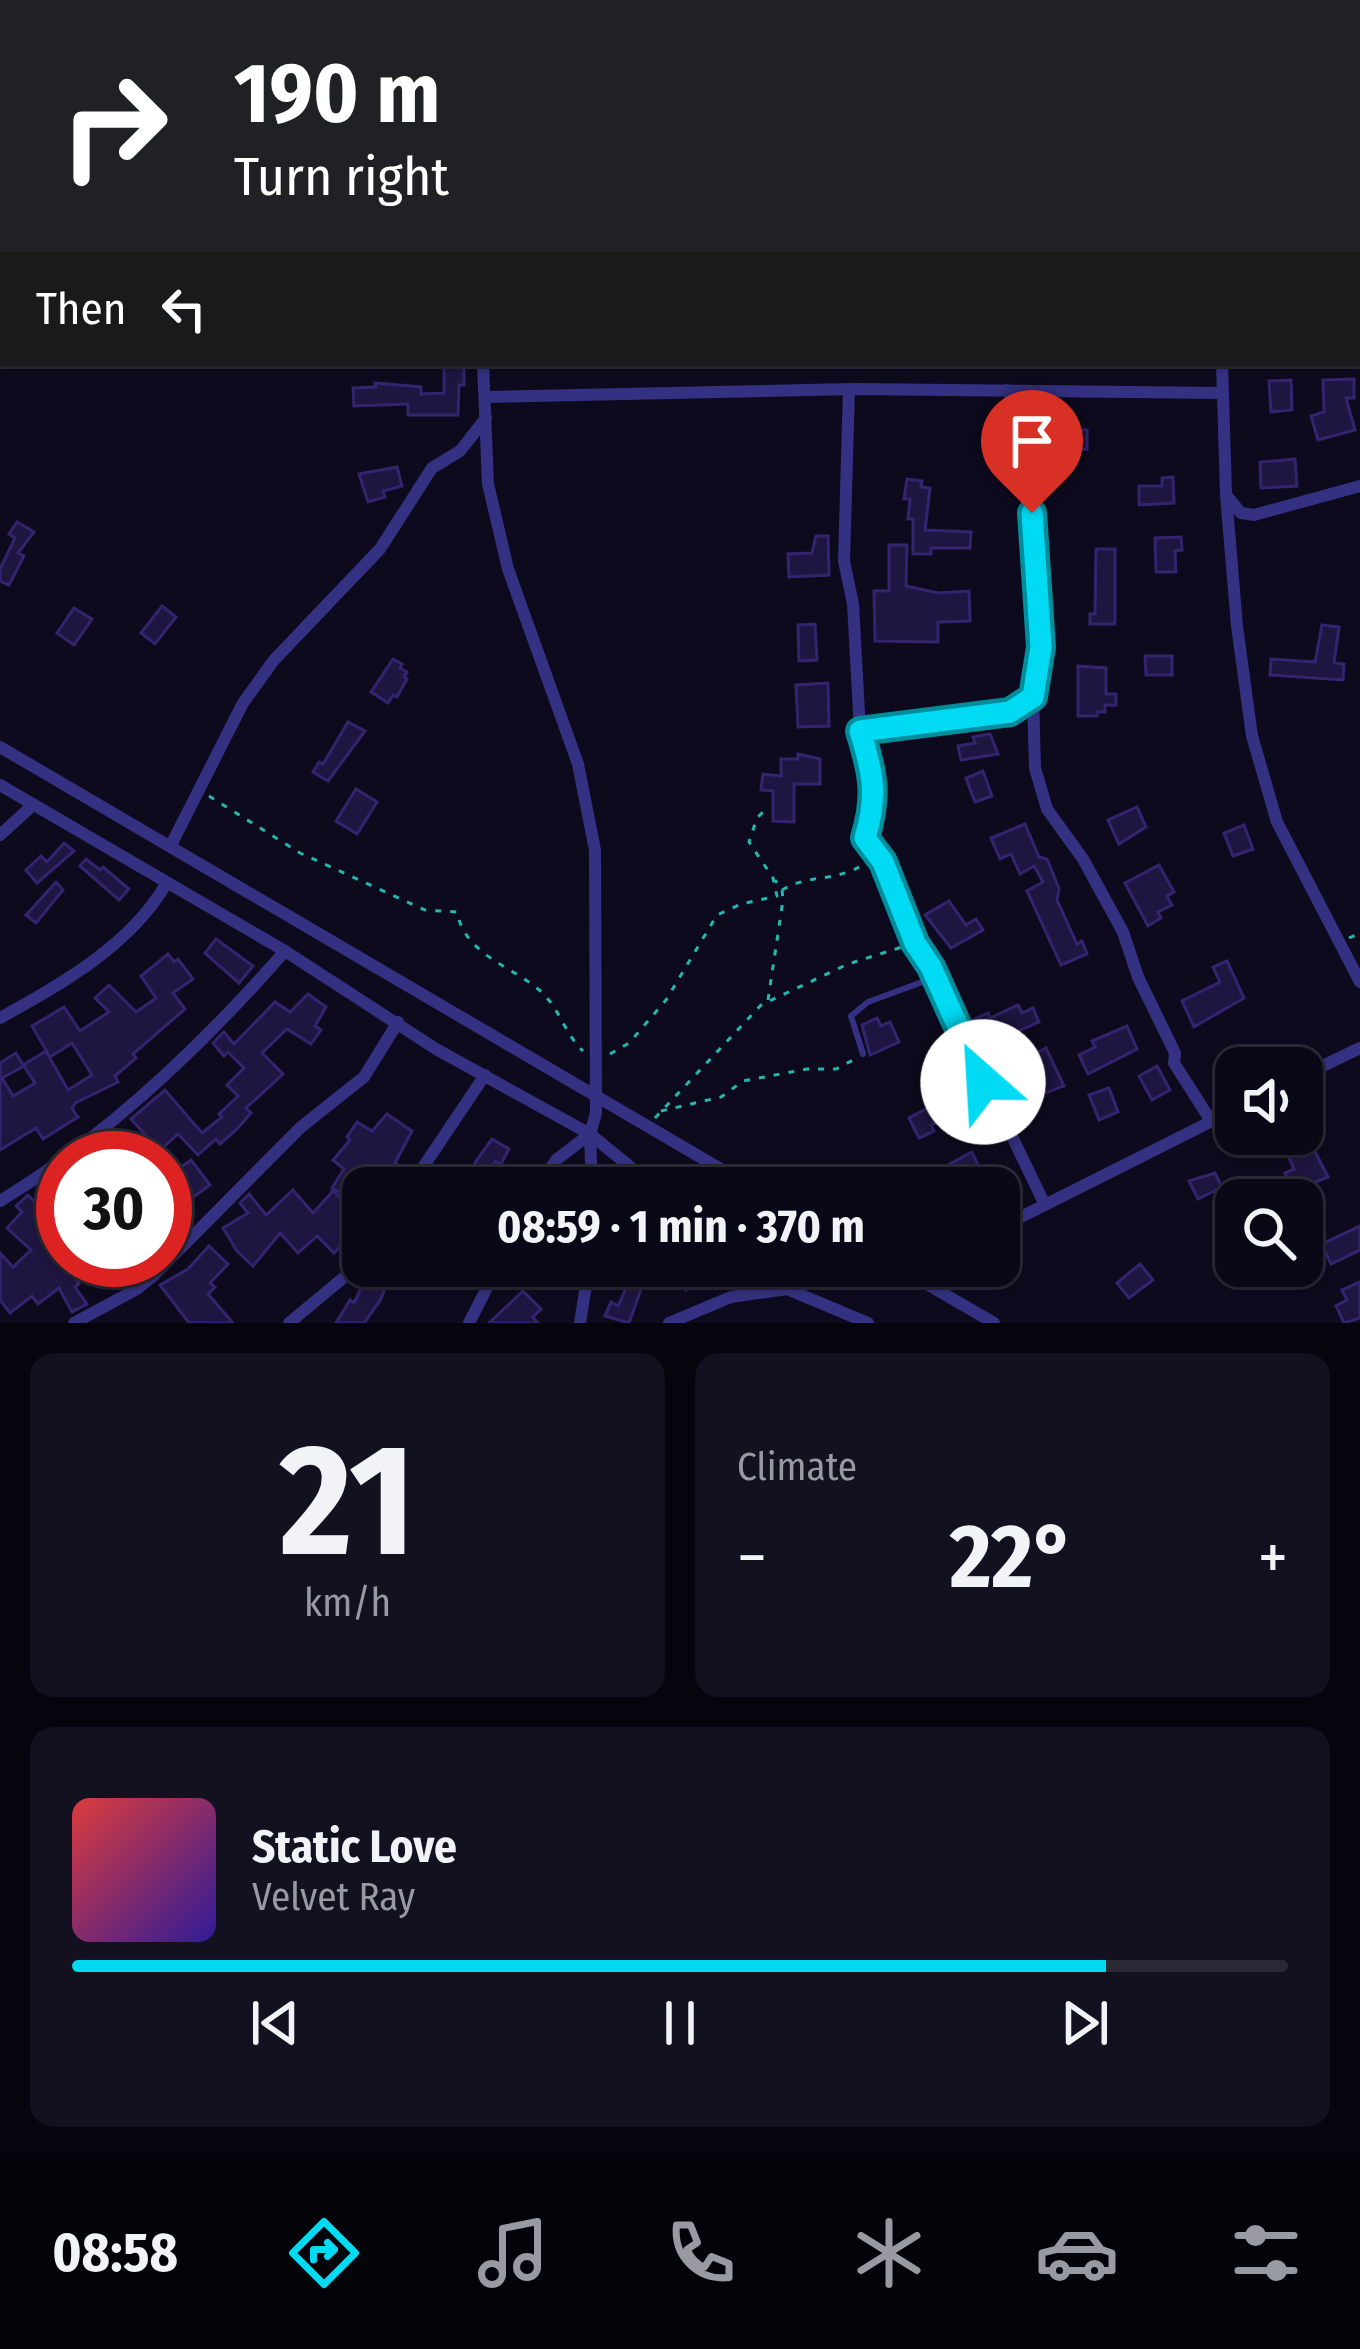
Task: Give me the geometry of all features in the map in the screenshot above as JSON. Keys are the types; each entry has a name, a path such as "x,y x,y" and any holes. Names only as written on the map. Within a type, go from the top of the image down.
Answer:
{"street":[{"path":"483,366 488,484 508,569 578,764 595,850 596,1113 590,1134 591,1167"},
{"path":"1222,366 1237,626 1262,779 1277,822 1360,982"},
{"path":"487,397 849,389 1221,392"},
{"path":"849,389 844,561 853,604 860,731 874,785 874,809 865,838 878,856 915,943 1044,1203"},
{"path":"1007,390 1020,416 1016,443 1028,476 1035,549 1041,647 1033,697 1035,767 1047,809 1084,860 1124,932 1138,977 1175,1053 1174,1063 1211,1121"},
{"path":"171,845 243,703 274,660 380,549 432,468 460,452 487,417"},
{"path":"1226,495 1241,513 1254,515 1360,486"},
{"path":"860,731 1010,712 1033,697"},
{"path":"0,747 717,1167"},
{"path":"0,785 285,951 436,1049 590,1134 630,1167"},
{"path":"0,836 33,805"},
{"path":"0,1018 44,994 133,930 166,884"},
{"path":"0,1202 116,1119 221,1021 285,951"},
{"path":"74,1323 126,1296 154,1275 301,1127 364,1077 398,1022"},
{"path":"1323,1066 1360,1048"},
{"path":"423,1167 485,1075"},
{"path":"1020,1216 1215,1119"},
{"path":"551,1167 590,1134"},
{"path":"290,1323 342,1279"},
{"path":"469,1323 487,1287"},
{"path":"580,1323 586,1287"},
{"path":"784,1287 868,1323"},
{"path":"933,1287 994,1323"},
{"path":"669,1323 731,1297 787,1289"}],"lane":[{"path":"863,1054 851,1016 868,1002 933,978"}],"path":[{"path":"197,789 300,853 425,910 457,912 472,945 541,991 558,1012 570,1039 595,1062 629,1043 666,1000 716,916 741,904 777,896 773,878"},
{"path":"765,810 749,842 782,890 768,1001"},
{"path":"782,890 802,880 848,875 878,856"},
{"path":"648,1127 768,1001 848,964 915,943"},
{"path":"660,1112 722,1097 743,1081 807,1069 836,1069 863,1054"}],"building":[{"path":"444,366 464,366 458,415 408,415 408,404 354,406 353,388 376,387 375,383 421,387 421,394 444,393"},
{"path":"1354,379 1354,398 1346,398 1355,430 1318,440 1311,416 1324,412 1323,380"},
{"path":"1291,380 1292,410 1271,412 1269,381"},
{"path":"1053,427 1087,430 1087,449 1053,456"},
{"path":"1295,459 1297,486 1261,488 1260,462"},
{"path":"397,467 402,486 368,502 359,474"},
{"path":"1173,477 1174,503 1139,505 1139,486 1162,486 1162,478"},
{"path":"907,479 922,481 921,487 930,488 925,530 971,532 970,548 931,548 931,554 913,554 910,499 904,499"},
{"path":"17,522 34,532 18,553 24,556 9,585 0,581 0,569"},
{"path":"816,536 828,536 829,575 789,577 788,554 812,553"},
{"path":"1181,537 1182,550 1175,551 1176,572 1156,572 1155,538"},
{"path":"889,545 907,545 906,586 938,593 969,591 970,621 938,622 938,642 875,641 874,591 889,591"},
{"path":"1096,549 1115,549 1115,624 1090,624 1090,614 1095,614"},
{"path":"162,606 176,617 155,644 141,633"},
{"path":"74,608 92,619 74,645 57,633"},
{"path":"815,624 817,660 799,661 798,625"},
{"path":"1322,625 1339,627 1334,663 1344,664 1343,680 1270,675 1271,659 1315,662"},
{"path":"1145,656 1172,656 1172,675 1146,675"},
{"path":"393,659 402,664 407,679 388,703 371,692"},
{"path":"1078,666 1106,668 1106,694 1116,694 1116,705 1105,705 1105,712 1097,716 1078,716"},
{"path":"828,683 829,726 798,727 796,685"},
{"path":"348,722 365,731 328,781 313,772 319,762 323,764"},
{"path":"990,734 998,754 961,760 958,746"},
{"path":"798,754 820,759 820,784 794,784 794,822 773,821 773,791 761,790 763,774 781,776 781,759 798,759"},
{"path":"983,771 992,796 975,802 966,778"},
{"path":"356,789 377,802 357,834 336,821"},
{"path":"1137,807 1146,827 1119,844 1108,820"},
{"path":"1025,824 1039,857 1047,859 1059,889 1057,900 1077,944 1082,941 1087,954 1061,965 1027,891 1043,882 1034,866 1020,874 1011,854 1000,859 991,838"},
{"path":"1244,825 1253,849 1233,856 1224,833"},
{"path":"64,843 74,851 37,883 26,870 41,856 47,862"},
{"path":"86,859 129,889 119,900 80,866"},
{"path":"1159,865 1174,892 1167,896 1172,905 1158,912 1161,918 1148,926 1125,883"},
{"path":"56,882 63,890 36,923 26,915"},
{"path":"949,901 966,925 976,919 983,930 951,948 925,915"},
{"path":"216,939 253,966 239,983 205,953"},
{"path":"168,954 193,979 173,993 185,1009 133,1054 136,1058 115,1076 118,1082 75,1103 72,1109 78,1117 56,1131 36,1128 0,1150 0,1063 16,1053 23,1065 46,1051 68,1090 92,1075 72,1043 50,1057 32,1026 64,1007 80,1031 109,1012 95,998 109,985 136,1012 156,998 141,976","holes":["24,1066 35,1083 13,1096 2,1078"]},
{"path":"1227,961 1244,998 1194,1027 1182,1001 1220,982 1213,967"},
{"path":"308,994 326,1007 315,1026 321,1030 311,1044 287,1029 262,1053 283,1074 246,1108 251,1113 220,1144 216,1139 198,1155 192,1149 192,1131 142,1131 131,1119 165,1090 202,1133 238,1096 227,1085 244,1068 213,1043 224,1032 234,1044 275,1002 290,1012"},
{"path":"1018,1005 1022,1013 1033,1008 1039,1022 1000,1039 1004,1048 988,1055 973,1020"},
{"path":"877,1018 881,1026 890,1022 899,1042 870,1055 862,1025"},
{"path":"1127,1026 1137,1049 1088,1074 1079,1055 1095,1047 1092,1041"},
{"path":"1046,1048 1064,1086 1012,1105 998,1074 1034,1060 1032,1055"},
{"path":"1157,1066 1170,1090 1152,1100 1139,1076"},
{"path":"1109,1088 1118,1112 1099,1120 1089,1095"},
{"path":"935,1104 943,1119 931,1125 934,1131 919,1138 909,1118"},
{"path":"387,1114 412,1131 395,1163 400,1167 342,1167 333,1160 350,1140 347,1137 357,1122 372,1131"},
{"path":"492,1139 509,1149 501,1164 495,1161 492,1167 474,1167"},
{"path":"972,1152 979,1167 944,1167"},
{"path":"1288,1155 1317,1155 1328,1177 1287,1179 1285,1173 1294,1169"},
{"path":"192,1161 210,1185 192,1198"},
{"path":"342,1172 342,1194 332,1188"},
{"path":"1215,1173 1218,1179 1215,1190 1198,1199 1189,1181"},
{"path":"293,1190 313,1213 333,1191 342,1200 342,1244 334,1253 317,1236 298,1253 280,1233 253,1266 223,1228 248,1213 240,1203 249,1194 266,1215"},
{"path":"28,1195 36,1203 36,1287 75,1287 87,1304 72,1312 59,1288 38,1304 32,1296 10,1313 0,1300 0,1253 13,1267 31,1250 7,1228 22,1212 16,1206"},
{"path":"1360,1226 1360,1250 1331,1264 1323,1244"},
{"path":"209,1246 228,1264 210,1283 215,1287 208,1294 233,1323 189,1323 162,1287 192,1287 192,1265"},
{"path":"1140,1264 1153,1280 1129,1298 1117,1283"},
{"path":"1360,1282 1360,1318 1344,1323 1336,1306 1347,1300 1342,1290"},
{"path":"361,1287 386,1287 364,1323 336,1323 350,1300 354,1303"},
{"path":"627,1287 642,1287 629,1323 605,1316 611,1302 618,1306"},
{"path":"523,1291 541,1309 533,1317 538,1323 489,1323"}],"route":[{"path":"983,1082 931,967 915,943 883,862 865,838 874,809 874,785 860,731 1010,712 1033,697 1041,647 1032,513"}]}
